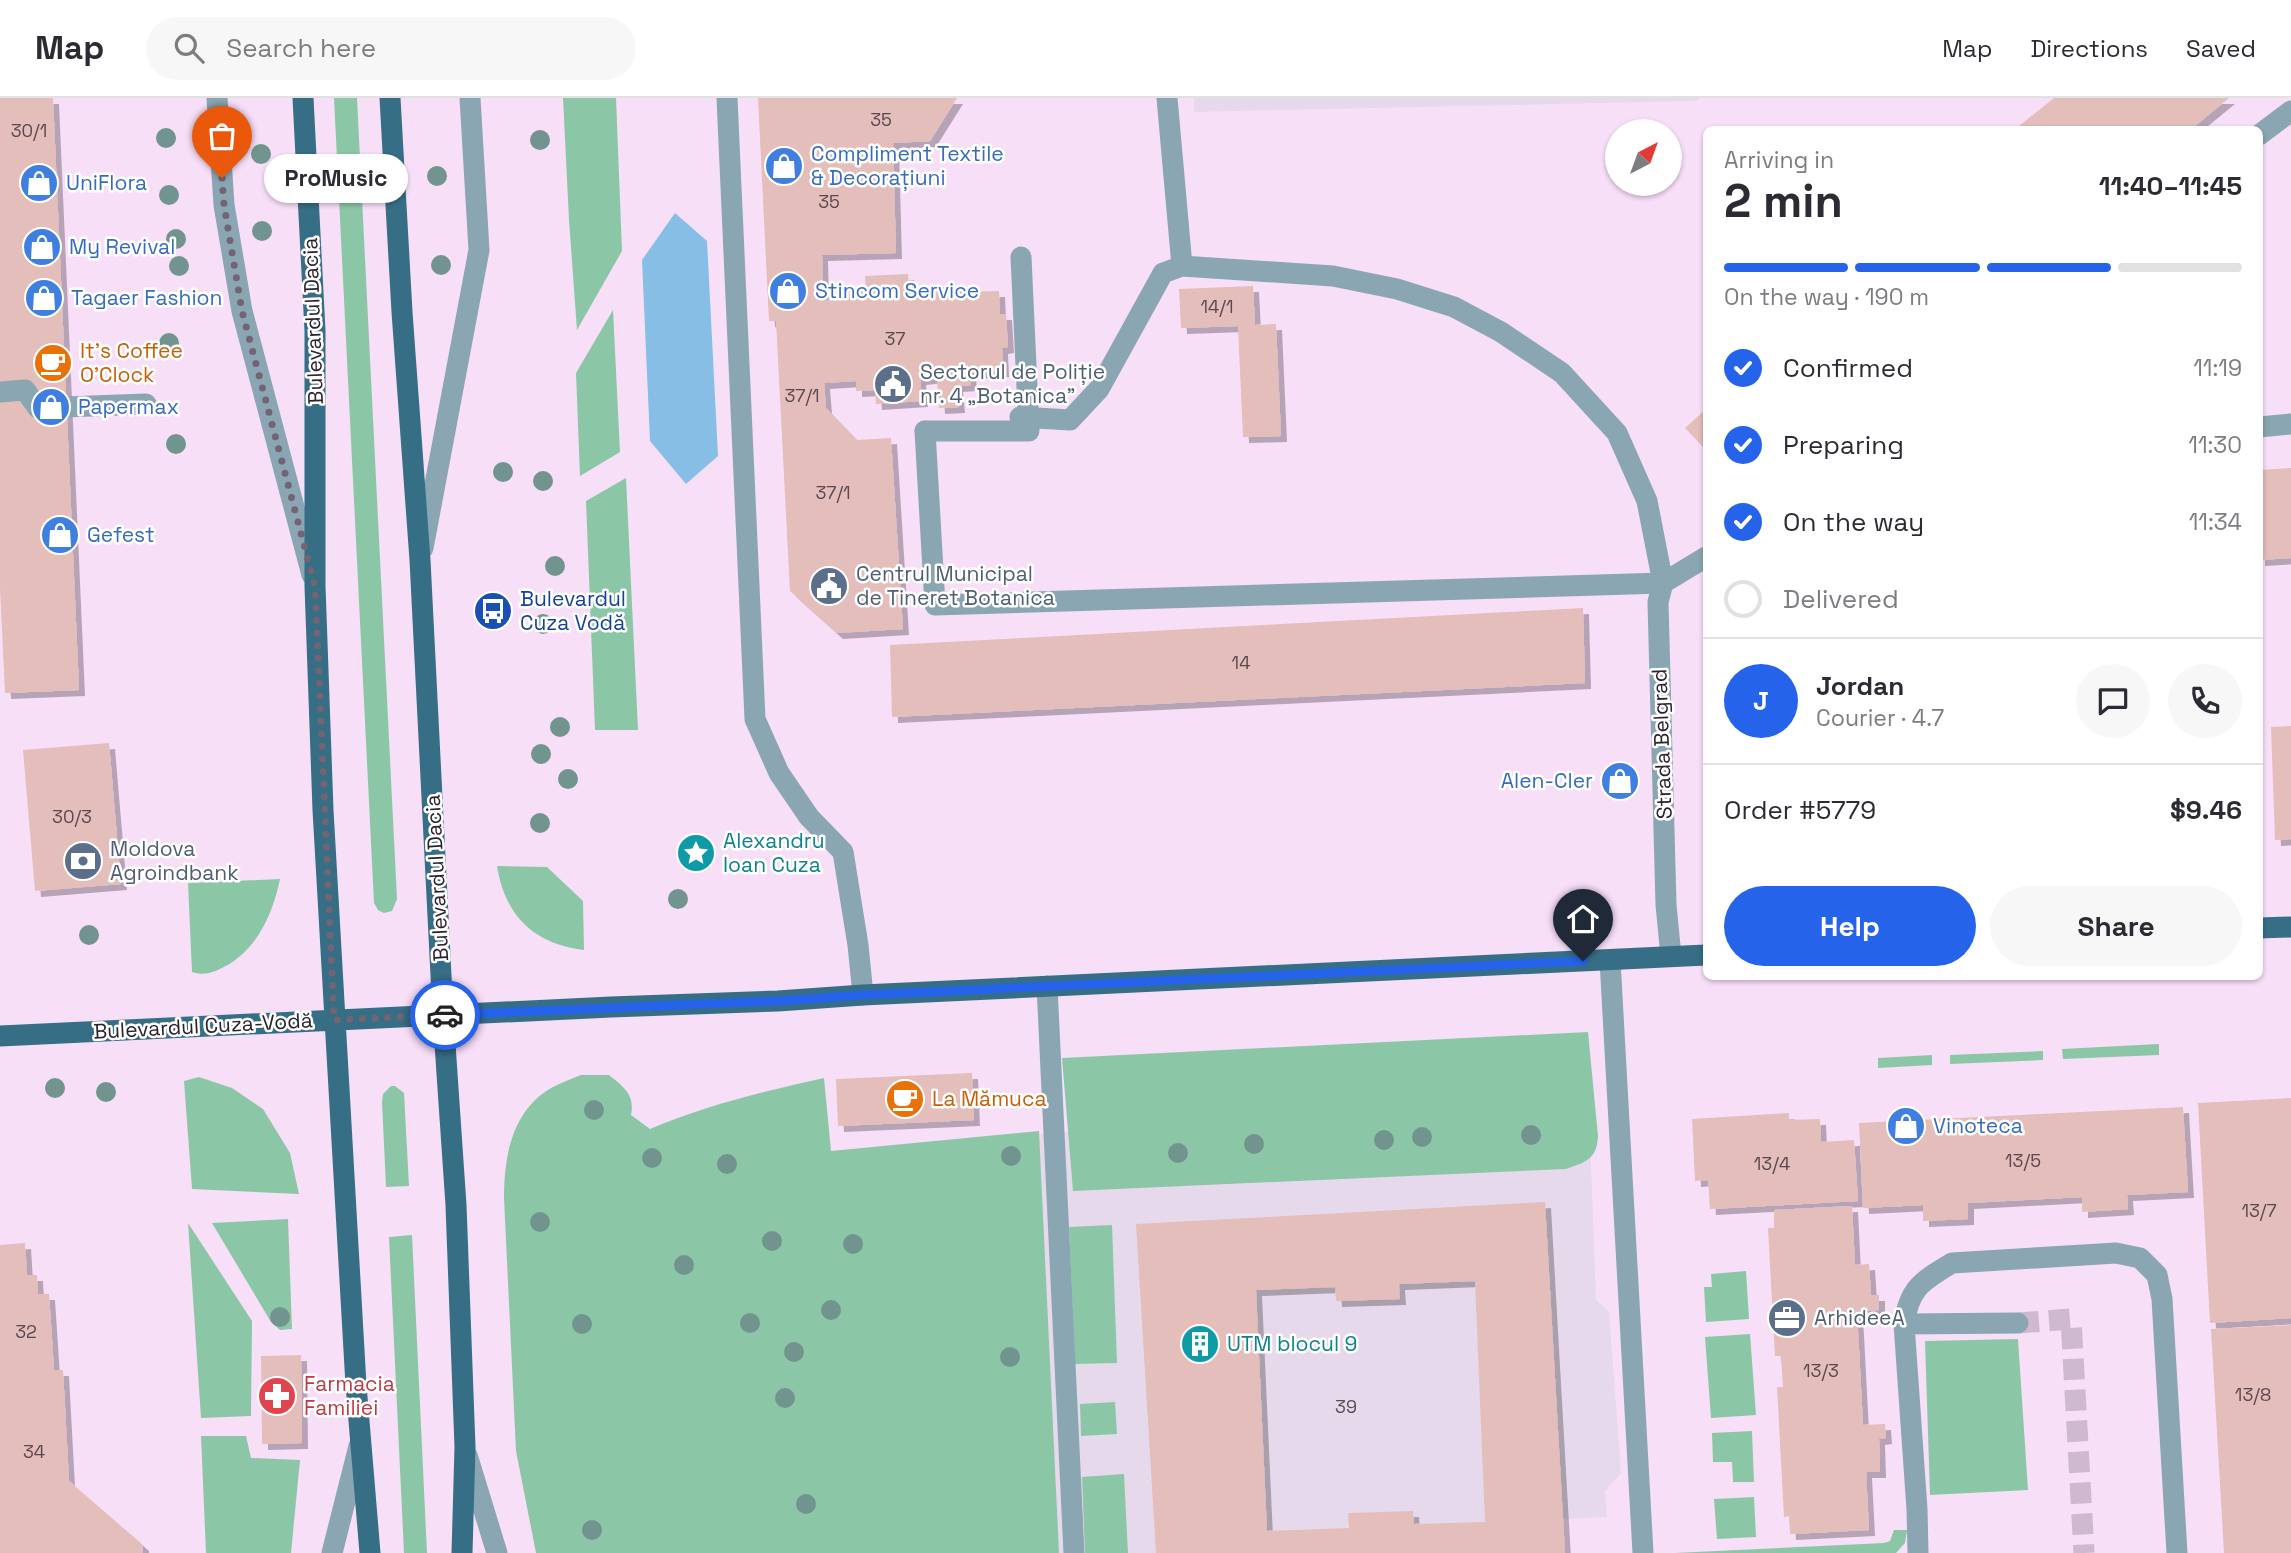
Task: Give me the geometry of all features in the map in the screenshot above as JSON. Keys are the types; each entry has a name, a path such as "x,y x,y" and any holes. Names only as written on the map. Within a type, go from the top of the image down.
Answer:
{"main road":[{"name":"Bulevardul Dacia","path":"303,98 315,331 315,586 334,1020 360,1444 370,1553"},
{"name":"Bulevardul Dacia","path":"390,98 402,326 420,560 456,1219 465,1447 462,1553"},
{"path":"2263,929 2291,927"},
{"name":"Bulevardul Cuza-Vodă","path":"0,1037 1703,955"}],"street":[{"name":"Bulevardul Dacia","path":"217,98 224,205 242,311 315,586"},
{"name":"Bulevardul Dacia","path":"420,560 479,250 470,98"},
{"path":"727,98 755,719 779,773 809,817 843,852 863,995"},
{"path":"1020,417 1070,420 1099,389 1163,273 1182,266 1167,98"},
{"path":"2263,132 2291,111"},
{"path":"1021,257 1029,431 925,431 935,606 1663,583 1703,559"},
{"name":"Strada Belgrad","path":"1182,266 1333,276 1384,286 1454,307 1501,332 1562,373 1617,433 1647,501 1663,583 1658,602 1666,905 1671,956"},
{"path":"0,392 25,390 38,408 146,404"},
{"path":"2263,427 2291,424"},
{"path":"1609,960 1643,1553"},
{"path":"1047,986 1074,1553"},
{"path":"1918,1553 1905,1324 1906,1307 1914,1290 1952,1263 2116,1253 2140,1258 2157,1275 2162,1299 2177,1553"},
{"path":"1905,1324 2018,1323"},
{"name":"Bulevardul Dacia","path":"332,1553 360,1444"},
{"name":"Bulevardul Dacia","path":"465,1447 497,1553"}],"shaded area":[{"path":"1194,98 1701,98 1696,101 1194,112"},
{"path":"1589,1109 1596,1300 1609,1311 1621,1473 1605,1491 1607,1517 1563,1519 1565,1553 651,1553 631,1175 1054,1133"}],"green space":[{"path":"334,98 357,98 397,899 392,911 384,913 378,910 374,903"},
{"path":"563,98 616,98 622,251 577,330 569,220"},
{"path":"613,310 620,452 580,476 576,373"},
{"path":"626,478 638,730 595,730 586,501"},
{"path":"497,866 547,867 583,901 584,950 550,941 525,924 507,899"},
{"path":"280,879 267,920 252,944 231,963 215,971 202,974 192,972 188,883"},
{"path":"1588,1032 1597,1144 1593,1155 1566,1169 1073,1191 1062,1058"},
{"path":"2159,1044 2159,1055 2063,1059 2062,1049"},
{"path":"2043,1051 2043,1060 1950,1064 1950,1055"},
{"path":"1932,1055 1932,1065 1878,1068 1878,1058"},
{"path":"581,1075 609,1075 630,1097 631,1115 650,1129 714,1106 824,1078 831,1151 1039,1131 1059,1553 536,1553 516,1451 504,1198 506,1166 513,1136 527,1109 551,1088"},
{"path":"199,1077 232,1088 263,1109 290,1153 299,1194 192,1189 184,1081"},
{"path":"391,1086 404,1093 409,1186 386,1187 382,1102 383,1094"},
{"path":"288,1219 292,1329 280,1330 271,1322 212,1223"},
{"path":"188,1223 252,1321 251,1416 201,1418"},
{"path":"1112,1225 1117,1363 1075,1364 1069,1227"},
{"path":"412,1235 427,1553 404,1553 389,1237"},
{"path":"1746,1271 1749,1319 1706,1322 1704,1287 1712,1287 1711,1274"},
{"path":"1750,1334 1756,1415 1711,1418 1705,1337"},
{"path":"2018,1339 2028,1490 1930,1495 1925,1341"},
{"path":"1115,1402 1117,1434 1081,1436 1080,1404"},
{"path":"1752,1431 1754,1482 1733,1482 1732,1462 1713,1462 1712,1433"},
{"path":"201,1436 246,1436 251,1458 300,1460 291,1553 206,1553"},
{"path":"1124,1474 1128,1553 1085,1553 1082,1477"},
{"path":"1754,1497 1756,1537 1717,1539 1714,1499"},
{"path":"1894,1530 1907,1530 1905,1543 1896,1553 1675,1553 1884,1543 1890,1541"}],"water":[{"path":"675,213 707,241 718,456 686,484 650,441 642,260"}],"building":[{"path":"0,98 53,98 79,690 5,693 0,589"},
{"path":"758,98 957,98 930,141 893,143 896,253 822,255 823,301 848,299 847,291 866,290 865,276 908,274 909,289 961,286 962,292 999,291 1000,314 1006,314 1008,347 1002,348 1003,371 970,373 971,385 957,386 959,407 939,408 937,377 920,379 922,401 876,404 875,390 856,391 856,381 824,383 826,408 857,440 891,438 903,629 837,633 790,591 776,321 769,321"},
{"path":"2054,98 2229,98 2195,126 2019,126"},
{"path":"1253,286 1255,325 1276,324 1281,436 1243,437 1238,326 1181,328 1179,289"},
{"path":"1703,412 1703,447 1685,428"},
{"path":"2291,468 2291,558 2263,560 2263,470"},
{"path":"1583,608 1585,683 892,717 890,645"},
{"path":"2291,726 2291,839 2275,840 2271,727"},
{"path":"109,743 121,884 35,891 23,750"},
{"name":"La Mămuca","path":"972,1073 974,1120 838,1126 836,1079"},
{"path":"2291,1098 2291,1318 2210,1323 2198,1103"},
{"path":"2183,1107 2188,1192 2127,1195 2128,1209 2082,1212 2082,1197 1968,1203 1968,1219 1923,1221 1923,1205 1863,1208 1859,1123"},
{"path":"1789,1113 1789,1120 1820,1119 1821,1142 1854,1140 1858,1201 1710,1209 1708,1180 1695,1181 1692,1119"},
{"name":"UTM blocul 9","path":"1545,1202 1565,1553 1156,1553 1136,1224","holes":["1475,1281 1485,1522 1414,1524 1413,1511 1348,1513 1349,1528 1267,1531 1256,1290 1335,1287 1336,1301 1400,1299 1399,1284"]},
{"path":"1852,1206 1855,1265 1869,1264 1871,1295 1879,1295 1879,1310 1857,1311 1863,1425 1885,1424 1886,1438 1879,1439 1880,1472 1866,1472 1869,1530 1790,1534 1789,1516 1784,1517 1777,1387 1783,1387 1781,1356 1775,1356 1768,1228 1774,1228 1774,1210"},
{"path":"25,1243 27,1275 37,1275 38,1294 49,1294 54,1370 63,1370 69,1481 143,1545 143,1553 0,1553 0,1245"},
{"path":"2291,1325 2291,1553 2224,1553 2211,1329"},
{"path":"301,1355 302,1443 262,1444 261,1356"}],"tunnel":[{"path":"2018,1323 2071,1319 2084,1553"}],"way so far":[{"path":"222,178 242,311 315,586 334,1020 445,1015"}],"place":[{"name":"Compliment Textile & Decorațiuni","path":"784,166"},
{"name":"ProMusic","path":"222,178"},
{"name":"UniFlora","path":"39,183"},
{"name":"My Revival","path":"42,247"},
{"name":"Stincom Service","path":"788,291"},
{"name":"Tagaer Fashion","path":"44,298"},
{"name":"It's Coffee O'Clock","path":"53,363"},
{"name":"Sectorul de Poliție nr. 4 „Botanica”","path":"893,384"},
{"name":"Papermax","path":"51,407"},
{"name":"Gefest","path":"60,535"},
{"name":"Centrul Municipal de Tineret Botanica","path":"829,586"},
{"name":"Bulevardul Cuza Vodă","path":"493,611"},
{"name":"Alen-Cler","path":"1620,781"},
{"name":"Alexandru Ioan Cuza","path":"696,853"},
{"name":"Moldova Agroindbank","path":"83,861"},
{"name":"La Mămuca","path":"905,1099"},
{"name":"Vinoteca","path":"1906,1126"},
{"name":"ArhideeA","path":"1787,1318"},
{"name":"UTM blocul 9","path":"1200,1344"},
{"name":"Farmacia Familiei","path":"277,1396"}],"route":[{"path":"445,1015 1583,961"}]}
